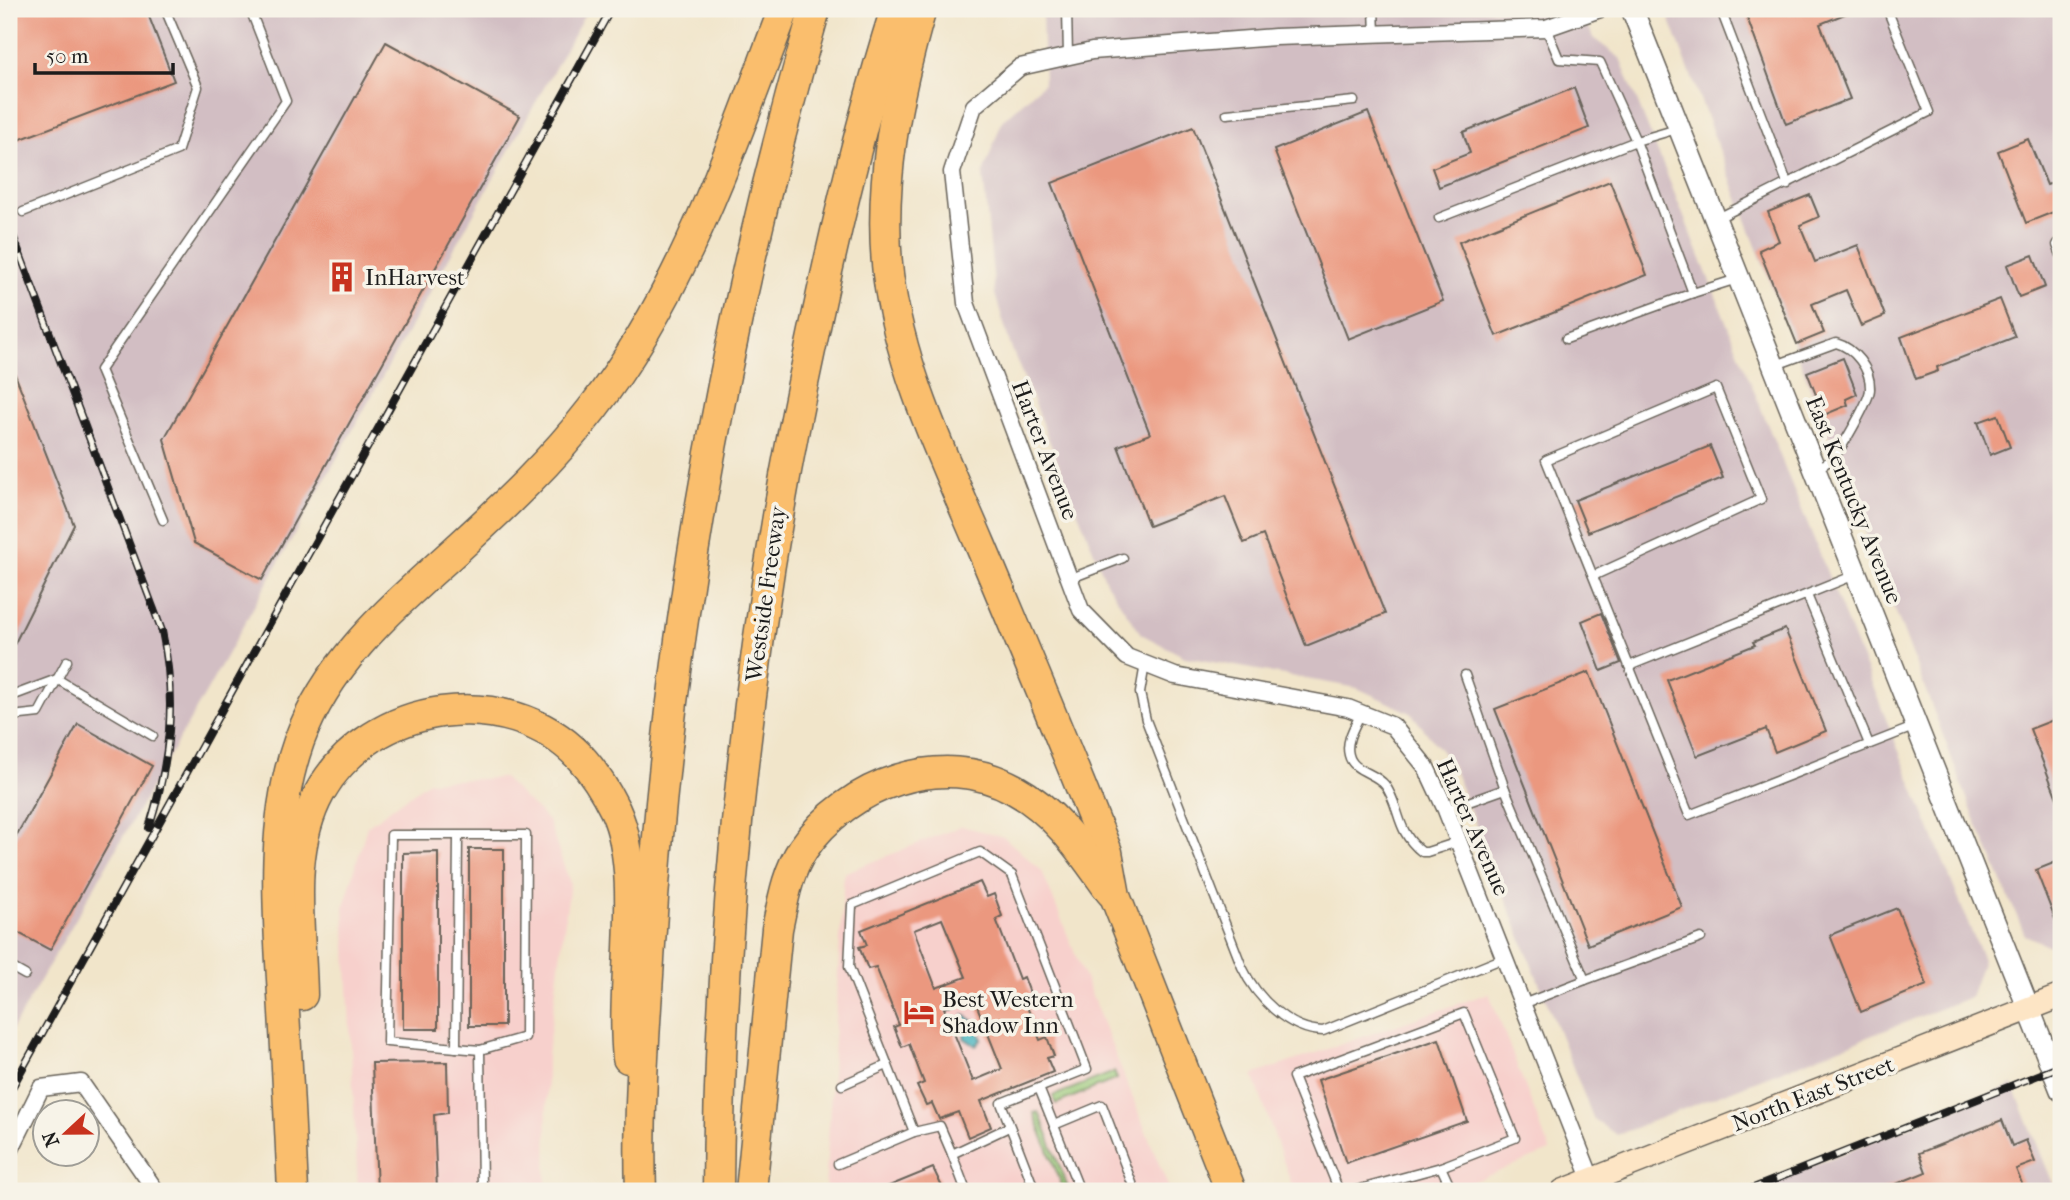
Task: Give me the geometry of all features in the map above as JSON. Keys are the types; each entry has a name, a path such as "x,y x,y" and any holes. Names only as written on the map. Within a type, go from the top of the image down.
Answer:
{"highway":[{"path":"293,1191 279,882 280,830 287,783 299,741 321,693 351,652 384,615 517,493 558,450 625,365 689,249 783,9"},
{"path":"640,1184 654,877 669,727 697,518 747,267 815,9"},
{"name":"Westside Freeway","path":"718,1191 730,896 745,745 774,533 844,198 896,9"},
{"path":"921,9 907,58 887,179 885,226 896,320 922,406 1107,852 1115,897 1231,1191"},
{"path":"310,1191 298,882 300,852 307,824 320,792 359,746 384,729 413,718 463,709 526,722 556,738 580,757 616,812 624,842 629,884 624,1026 640,1184"},
{"path":"751,1191 776,943 785,886 803,850 825,823 848,803 872,788 929,774 968,775 1012,787 1041,806 1070,834 1115,897"}],"main road":[{"name":"North East Street","path":"1563,1191 1594,1186 2061,996"}],"street":[{"name":"Harter Avenue","path":"1594,1186 1446,810 1426,767 1393,726 1348,708 1175,676 1128,657 1081,610 966,303 952,172 974,106 1020,67 1092,51 1275,37 1546,28 1600,9"},
{"name":"East Kentucky Avenue","path":"1632,9 2061,1090"},
{"path":"9,1153 41,1088 81,1083 156,1191"}],"lane":[{"path":"23,212 178,150 198,87 165,9"},
{"path":"163,520 100,370 286,101 250,9"},
{"path":"1067,9 1068,56"},
{"path":"1374,9 1375,33"},
{"path":"1715,219 1788,185 1929,112 1887,9"},
{"path":"1722,13 1788,185"},
{"path":"1546,28 1559,59 1600,62 1636,141 1693,293"},
{"path":"1227,114 1354,101"},
{"path":"1440,218 1636,141 1679,128"},
{"path":"2061,239 2057,245 2061,256"},
{"path":"1566,339 1738,279"},
{"path":"1773,366 1836,343 1856,354 1866,372 1871,389 1866,401 1834,457 1814,471"},
{"path":"1593,576 1762,499 1716,388 1546,460 1689,814 1916,726"},
{"path":"1069,579 1123,558"},
{"path":"1629,666 1856,575"},
{"path":"1807,594 1869,744"},
{"path":"9,723 12,716 39,713 67,661"},
{"path":"1145,664 1140,693 1146,720 1242,967 1248,979 1290,1023 1308,1030 1323,1031 1504,958"},
{"path":"1465,675 1505,789 1585,981"},
{"path":"9,696 57,679"},
{"path":"57,679 153,736"},
{"path":"1361,713 1349,740 1350,758 1353,765 1375,775 1386,787 1409,840 1422,852 1458,842"},
{"path":"1446,810 1505,789"},
{"path":"391,835 526,835 525,1037 481,1050 456,1048 387,1042 391,835"},
{"path":"456,1048 458,835"},
{"path":"914,1132 849,967 852,905 980,852 1012,875 1087,1069 1001,1103 1035,1191"},
{"path":"1522,1004 1701,938"},
{"path":"9,966 25,975"},
{"path":"1339,1191 1293,1077 1464,1013 1515,1138 1441,1167 1353,1191"},
{"path":"481,1050 482,1187 486,1191"},
{"path":"842,1085 887,1065"},
{"path":"1039,1087 1080,1191"},
{"path":"1054,1125 1102,1105 1135,1191"},
{"path":"838,1164 914,1132 940,1126 966,1191"},
{"path":"952,1154 1009,1127"},
{"path":"1441,1167 1452,1191"}],"shaded area":[{"path":"9,9 588,9 205,694 9,1035"},
{"path":"1042,9 1582,9 1593,38 1620,58 1983,960 1970,997 1617,1135 1594,1120 1452,765 1411,713 1357,688 1185,657 1141,634 1107,584 1010,344 995,294 983,174 1002,121 1044,83"},
{"path":"2061,9 2061,951 2025,935 1973,814 1666,10"},
{"path":"503,778 548,821 570,883 547,1056 546,1191 358,1191 344,907 367,826 429,781"},
{"path":"962,826 1004,837 1042,871 1170,1191 825,1191 844,873"},
{"path":"1489,993 1550,1151 1449,1191 1294,1191 1253,1075"},
{"path":"2013,1085 2056,1191 1749,1191"}],"green space":[{"path":"1114,1072 1117,1079 1056,1104 1053,1096"},
{"path":"1039,1112 1069,1191 1064,1191 1034,1113"}],"water":[{"path":"964,1015 975,1022 982,1039 976,1046 964,1038 965,1029 960,1021"}],"building":[{"path":"9,9 146,9 174,81 16,141 9,123"},
{"path":"1744,9 1787,9 1789,14 1803,9 1857,9 1820,24 1850,99 1786,124"},
{"name":"InHarvest","path":"386,42 520,116 262,580 194,543 164,439"},
{"path":"1574,88 1589,128 1439,187 1432,168 1470,153 1463,132"},
{"path":"1368,112 1443,301 1348,339 1274,150"},
{"path":"1193,127 1385,614 1306,646 1263,535 1244,543 1225,496 1149,526 1118,446 1150,434 1052,183"},
{"path":"2028,139 2047,185 2061,180 2061,209 2026,223 1998,151"},
{"path":"1610,181 1647,275 1496,336 1459,242"},
{"path":"1810,195 1819,217 1800,225 1815,262 1858,245 1885,316 1861,326 1846,290 1812,304 1824,333 1797,344 1759,250 1779,241 1768,212"},
{"path":"2033,255 2045,287 2019,297 2007,265"},
{"path":"2000,299 2015,337 1937,367 1938,371 1916,379 1901,337"},
{"path":"1843,358 1857,394 1846,399 1848,405 1824,415 1807,372"},
{"path":"9,359 74,525 9,655"},
{"path":"1998,415 2010,447 1990,455 1978,422"},
{"path":"1710,446 1723,478 1588,532 1575,500"},
{"path":"1601,613 1621,663 1601,671 1582,621"},
{"path":"1785,629 1826,731 1775,752 1766,729 1697,756 1667,680 1755,645 1753,642"},
{"path":"1589,672 1682,907 1588,945 1495,709"},
{"path":"2061,717 2061,805 2060,806 2030,729"},
{"path":"78,724 152,766 50,950 9,928 9,849"},
{"path":"469,849 504,849 504,1026 469,1026"},
{"path":"438,852 438,1029 403,1029 403,853"},
{"path":"2061,860 2061,932 2060,932 2036,870"},
{"name":"Best Western Shadow Inn","path":"980,882 987,897 994,894 1002,916 996,919 1019,979 1024,977 1031,996 1024,999 1040,1040 1047,1037 1054,1056 1047,1058 1053,1072 981,1101 991,1127 968,1137 958,1112 939,1119 932,1103 926,1105 917,1086 924,1083 909,1044 902,1047 894,1027 899,1025 876,967 868,969 859,947 867,945 861,930","holes":["942,919 966,977 936,988 914,930","973,996 1002,1069 973,1081 944,1008"]},
{"path":"1897,908 1927,985 1861,1012 1830,935"},
{"path":"1439,1039 1467,1121 1346,1163 1318,1080"},
{"path":"447,1062 448,1113 434,1115 437,1191 377,1191 372,1063"},
{"path":"2002,1120 2012,1146 2026,1140 2035,1162 2016,1169 2025,1191 1879,1191 1926,1172 1919,1153"},
{"path":"933,1168 944,1191 877,1191"}],"railway":[{"path":"9,1093 611,9"},
{"path":"9,225 162,631 169,682 169,731 162,779 149,828"},
{"path":"1746,1191 2061,1066"}],"place":[{"name":"InHarvest","path":"342,277"},
{"name":"Best Western Shadow Inn","path":"919,1012"}]}
